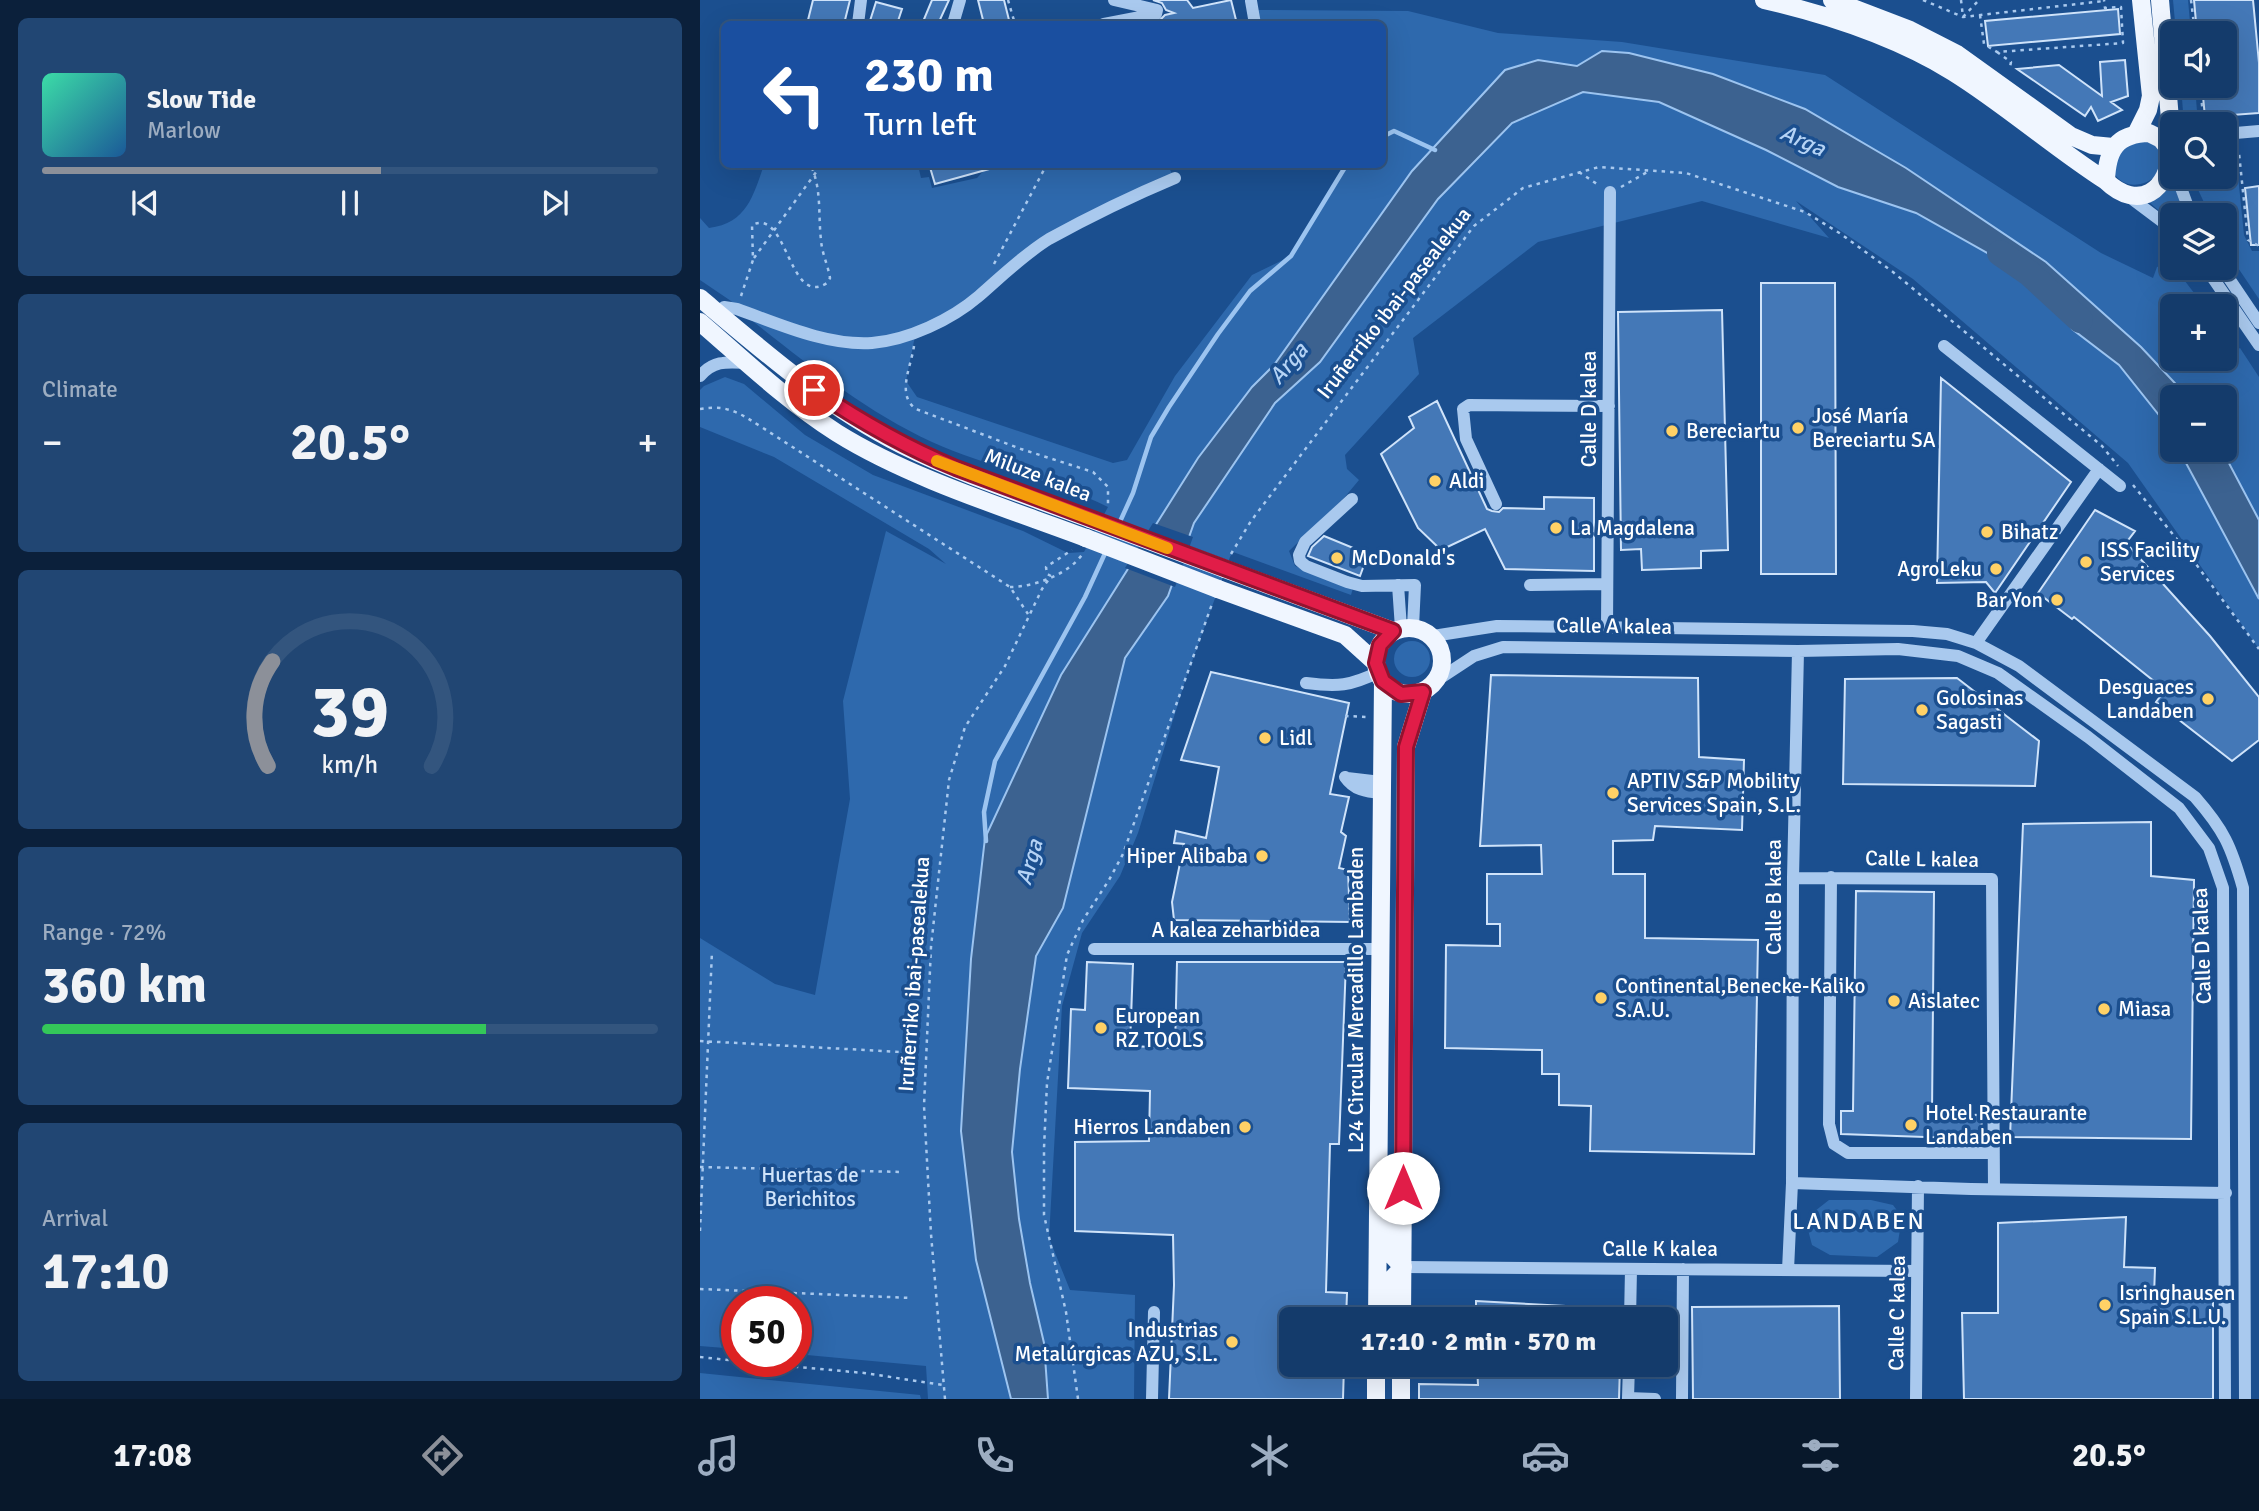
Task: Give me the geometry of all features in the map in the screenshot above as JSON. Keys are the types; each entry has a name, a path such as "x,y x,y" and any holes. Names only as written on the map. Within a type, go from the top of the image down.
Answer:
{"main road":[{"path":"1764,0 1846,24 1916,52 2011,111 2060,151 2106,181 2116,191 2128,196 2143,196 2160,185"},
{"path":"1832,0 1910,30 1957,54 2071,136 2092,145 2113,147"},
{"path":"2136,134 2148,110 2151,96 2141,0"},
{"path":"2160,0 2169,112"},
{"path":"2106,181 2106,164 2113,147 2123,139 2149,133 2160,138"},
{"name":"Miluze kalea","path":"700,298 795,377 852,416 902,445 1090,519 1227,563 1402,629"},
{"name":"Miluze kalea","path":"700,322 836,432 885,460 1083,546 1215,595 1345,635 1379,672"},
{"path":"1402,1307 1406,747 1423,692 1438,678 1443,656 1433,636 1402,629 1380,645 1379,672 1401,694 1423,692"},
{"name":"L24 Circular Mercadillo Lambaden","path":"1377,1307 1381,788 1379,672"},
{"path":"1378,1188 1390,1209 1389,1252 1403,1267"},
{"path":"1389,1307 1391,1280 1403,1267"},
{"path":"1376,1377 1376,1399"},
{"path":"1401,1377 1401,1399"}],"street":[{"path":"858,21 861,0"},
{"path":"954,21 960,0"},
{"path":"1114,0 1157,10 1156,14 1120,21"},
{"path":"1251,1 1254,21"},
{"path":"2237,133 2259,131"},
{"path":"718,313 724,307 737,309 825,338 855,343 895,339 940,321 965,306 1048,240 1175,178"},
{"name":"Calle D kalea","path":"1607,627 1610,192"},
{"path":"2128,196 2160,220"},
{"path":"2214,280 2259,345"},
{"path":"2230,280 2259,323"},
{"path":"1944,346 2120,486"},
{"path":"700,376 708,367 723,362 748,363"},
{"path":"1496,504 1466,439 1463,409 1469,405 1609,406"},
{"path":"1976,643 2099,468"},
{"path":"1352,499 1305,542 1298,555 1300,561 1306,566 1354,584 1415,585 1402,629"},
{"path":"1530,584 1607,584"},
{"path":"1398,585 1402,629"},
{"name":"Calle A kalea","path":"1433,636 1497,626 1795,629"},
{"path":"1733,628 1755,634 1786,636 1798,651 1808,636 1832,636 1840,629"},
{"name":"Calle D kalea","path":"1795,629 1924,632 1947,634 1976,643 2019,666 2195,797 2217,823 2233,852 2243,888 2245,1399"},
{"name":"Calle A kalea","path":"1438,678 1474,656 1503,647 1798,651"},
{"name":"Calle D kalea","path":"1798,651 1898,649 1958,656 1998,673 2088,737 2179,808 2208,848 2223,888 2225,1399"},
{"name":"Calle B kalea","path":"1788,1270 1792,1183 1793,878 1798,651"},
{"path":"1306,683 1335,687 1379,672"},
{"path":"1831,877 1829,1124 1834,1144 1847,1153 1992,1153"},
{"name":"Calle L kalea","path":"1793,878 1992,880 1994,1188"},
{"name":"A kalea zeharbidea","path":"1094,949 1378,949"},
{"path":"2226,1193 2237,1171 2239,1120 2244,1106"},
{"path":"1792,1183 2226,1193 2237,1204 2238,1262 2244,1275"},
{"name":"Calle C kalea","path":"1916,1399 1918,1186"},
{"name":"Calle K kalea","path":"1403,1267 1917,1271"},
{"path":"1630,1307 1631,1269"},
{"path":"1682,1269 1682,1399"},
{"path":"1152,1399 1154,1312"},
{"path":"1629,1377 1629,1398 1655,1399"}],"path":[{"path":"1009,0 1014,21"},
{"path":"1923,0 1963,17 2104,0 2105,8 2121,7 2123,43 1997,52"},
{"path":"1961,0 1963,17"},
{"path":"1963,17 1979,0"},
{"path":"2191,0 2194,21"},
{"path":"1980,15 1984,44 2011,62 2010,67"},
{"path":"2237,153 2248,240 2259,246"},
{"name":"Iruñerriko ibai-pasealekua","path":"1227,563 1251,521 1474,226 1523,188 1599,167 1650,171"},
{"path":"753,260 752,225 760,221 769,223 799,276 816,287 827,283 830,278 821,241 815,173 812,168"},
{"path":"737,309 753,260 819,168"},
{"path":"995,280 992,268 1045,168"},
{"path":"916,331 906,382 908,403 916,409 1021,449 1093,472 1108,486 1108,507"},
{"path":"700,409 712,407 733,410 936,537 1010,587 1029,616"},
{"name":"Iruñerriko ibai-pasealekua","path":"1051,576 1046,571 1048,564 1083,546"},
{"name":"Iruñerriko ibai-pasealekua","path":"1051,576 1058,575 1076,564 1083,546"},
{"path":"1010,587 1025,587 1051,576"},
{"name":"Iruñerriko ibai-pasealekua","path":"945,1399 924,1105 931,947 949,780 965,726 1005,666 1051,576"},
{"path":"1078,1399 1066,1312 1044,1215 1047,1083 1060,986 1067,956 1083,920 1124,854 1215,595"},
{"path":"1345,716 1371,717"},
{"path":"700,1231 712,951"},
{"path":"700,1041 901,1052"},
{"path":"701,1167 903,1172"},
{"path":"700,1289 911,1298"},
{"path":"700,1357 721,1359"},
{"path":"812,1368 943,1385"}],"green space":[{"path":"2173,0 2188,0 2190,21 2175,21"},
{"name":"Huertas de Berichitos","path":"1256,10 1408,11 1498,33 1622,42 1825,75 2101,253 2153,278 2160,266 2160,280 2184,280 2195,294 2160,294 2160,367 2046,262 1906,168 1805,109 1713,74 1629,53 1602,51 1577,66 1538,60 1412,171 1274,365 1252,387 1198,458 1061,675 976,1260 1011,1399 928,1399 926,1366 812,1355 812,1286 721,1286 721,1348 700,1346 700,938 775,984 815,995 850,799 843,701 886,531 946,564 929,549 774,457 700,427 700,390 725,377 744,384 805,435 873,475 1023,531 1068,553 1084,552 1108,507 1087,497 932,442 880,414 831,381 737,309 731,301 700,280 700,218 709,228 722,225 740,214 752,197 763,168 919,168 921,178 929,177 932,188 977,178 986,168 1169,168 1175,178 1057,236 983,298 916,331 906,381 917,397 1113,463 1127,460 1175,376 1252,275 1291,256 1344,168 1386,168 1386,21 1258,21"},
{"path":"1583,91 1659,102 1766,150 1838,187 1916,213 1991,255 2045,281 2072,329 2119,365 2160,416 2160,462 2185,462 2259,599 2259,649 2128,463 1913,279 1796,201 1829,238 1702,201 1538,242 1413,338 1419,374 1345,455 1347,469 1359,480 1289,551 1295,566 1353,588 1351,595 1233,552 1230,557 1186,678 1138,833 1120,876 1082,933 1062,1006 1049,1238 1070,1290 1135,1295 1134,1399 1048,1399 1044,1343 1019,1219 1012,1152 1020,1069 1036,956 1063,908 1125,658 1168,596 1194,523 1275,403 1320,362 1438,199 1512,123"},
{"path":"2182,98 2196,98 2197,112 2183,112"},
{"path":"2149,140 2160,149 2160,163 2157,175 2134,185 2123,182 2113,172 2121,153 2135,142"},
{"path":"2237,166 2244,235 2252,251 2259,251 2259,299 2237,266 2237,203 2204,203 2198,189 2237,189"},
{"path":"2168,189 2175,189 2180,203 2160,203 2160,212 2149,202"},
{"path":"2240,348 2259,377 2259,520 2228,462 2237,462 2237,385 2177,385 2164,371 2237,371 2237,350"},
{"path":"1412,641 1425,646 1430,659 1425,672 1412,677 1399,672 1394,659 1399,646"},
{"path":"1829,1200 1871,1200 1893,1205 1902,1217 1898,1242 1877,1257 1830,1255 1812,1245 1807,1226 1815,1211"},
{"path":"700,1373 920,1395 921,1399 700,1399"}],"water":[{"path":"1602,51 1629,53 1713,74 1805,109 1906,168 2046,262 2141,347 2160,367 2160,371 2164,371 2177,385 2160,385 2160,416 2119,365 2072,329 2045,281 1991,255 1916,213 1838,187 1766,150 1659,102 1583,92 1512,123 1438,199 1320,362 1275,403 1194,523 1168,596 1125,658 1063,908 1036,956 1020,1069 1012,1152 1019,1219 1044,1343 1048,1399 1011,1399 976,1260 961,1131 971,959 985,838 1061,675 1198,458 1252,387 1274,365 1412,171 1505,70 1538,60 1577,66"},
{"path":"2185,462 2228,462 2259,520 2259,599"}],"pier":[{"path":"1153,523 1193,537 1175,587 1125,568"}],"building":[{"path":"813,0 850,0 845,21 808,21"},
{"path":"932,0 949,0 939,21 923,21"},
{"path":"978,0 1004,0 1009,21 983,21"},
{"path":"1153,0 1187,0 1193,8 1231,0 1236,21 1159,21 1165,15 1174,13 1166,10 1162,3"},
{"path":"2194,0 2253,0 2259,63 2259,113 2205,112 2203,98 2237,98 2237,21 2196,21"},
{"path":"876,2 902,9 898,21 870,21"},
{"path":"2118,9 2120,34 1988,46 1985,21"},
{"path":"2125,60 2128,96 2111,102 2122,110 2098,121 2091,107 2085,116 2017,69 2059,65 2102,96 2100,62"},
{"path":"930,168 993,168 935,184"},
{"path":"2259,186 2259,245 2251,245 2245,188"},
{"name":"José María Bereciartu SA","path":"1761,283 1835,283 1836,574 1761,574"},
{"name":"Bereciartu","path":"1722,310 1728,550 1701,551 1701,568 1642,570 1641,549 1621,550 1618,312"},
{"name":"Bihatz","path":"1941,378 2071,482 1995,593 1986,582 1937,583"},
{"path":"1437,401 1487,509 1499,512 1503,508 1544,509 1544,497 1594,498 1594,571 1505,569 1485,529 1441,550 1418,528 1381,454 1414,428 1409,417"},
{"path":"2095,510 2135,531 2126,543 2210,636 2259,697 2259,740 2232,761 2156,702 2165,690 2074,617 2072,619 2038,593"},
{"name":"McDonald's","path":"1324,536 1368,554 1360,576 1308,556 1312,547"},
{"name":"Hiper Alibaba","path":"1211,672 1349,703 1330,794 1349,797 1341,832 1346,836 1339,868 1348,870 1350,922 1174,920 1172,902 1184,844 1174,843 1176,831 1206,838 1219,767 1181,760"},
{"path":"1491,675 1698,678 1699,757 1744,760 1742,830 1655,826 1653,840 1613,841 1613,874 1645,874 1645,938 1758,940 1754,1154 1590,1151 1591,1106 1559,1105 1559,1074 1542,1074 1542,1050 1445,1048 1446,945 1500,946 1500,924 1487,924 1487,874 1542,874 1541,845 1480,846"},
{"name":"Golosinas Sagasti","path":"1957,678 2039,741 2035,786 1843,784 1845,679"},
{"name":"Miasa","path":"2151,822 2151,876 2194,880 2191,1139 2010,1137 2023,824"},
{"name":"Aislatec","path":"1856,891 1934,892 1932,1114 1982,1115 1981,1139 1841,1134 1841,1111 1853,1111"},
{"name":"Hierros Landaben","path":"1087,962 1133,964 1130,1046 1175,1048 1177,962 1346,962 1339,1144 1330,1144 1326,1292 1347,1293 1346,1307 1279,1307 1279,1377 1344,1377 1343,1399 1169,1399 1174,1285 1173,1235 1075,1231 1075,1142 1149,1141 1150,1091 1068,1088 1071,1009 1085,1010"},
{"name":"Isringhausen Spain S.L.U.","path":"2126,1217 2124,1267 2155,1268 2154,1296 2213,1297 2213,1399 1964,1399 1962,1313 1998,1313 1998,1223"},
{"path":"1476,1301 1585,1307 1476,1307"},
{"path":"1839,1306 1840,1399 1693,1399 1692,1307"},
{"path":"1478,1377 1620,1377 1619,1399 1419,1399 1419,1384 1478,1385"}],"waterway":[{"path":"1386,135 1394,131 1435,150"},
{"path":"1118,526 1133,493 1151,437 1169,407 1250,291 1291,256 1345,168"},
{"name":"Arga","path":"2000,253 2029,273 2080,320"},
{"path":"986,841 984,812 995,761 1085,597 1107,549"}],"slow traffic":[{"path":"937,461 1167,548"}],"place":[{"name":"José María Bereciartu SA","path":"1798,428"},
{"name":"Bereciartu","path":"1672,431"},
{"name":"Aldi","path":"1435,481"},
{"name":"La Magdalena","path":"1556,528"},
{"name":"Bihatz","path":"1987,532"},
{"name":"McDonald's","path":"1337,558"},
{"name":"ISS Facility Services","path":"2086,562"},
{"name":"AgroLeku","path":"1996,569"},
{"name":"Bar Yon","path":"2057,600"},
{"name":"Desguaces Landaben","path":"2208,699"},
{"name":"Golosinas Sagasti","path":"1922,710"},
{"name":"Lidl","path":"1265,738"},
{"name":"APTIV S&P Mobility Services Spain, S.L.","path":"1613,793"},
{"name":"Hiper Alibaba","path":"1262,856"},
{"name":"Continental,Benecke-Kaliko S.A.U.","path":"1601,998"},
{"name":"Aislatec","path":"1894,1001"},
{"name":"Miasa","path":"2104,1009"},
{"name":"European RZ TOOLS","path":"1101,1028"},
{"name":"Hotel Restaurante Landaben","path":"1911,1125"},
{"name":"Hierros Landaben","path":"1245,1127"},
{"name":"Isringhausen Spain S.L.U.","path":"2105,1305"},
{"name":"Industrias Metalúrgicas AZU, S.L.","path":"1232,1342"}],"district":[{"name":"LANDABEN","path":"1859,1221"}],"route":[{"path":"814,390 902,445 956,468 1393,631 1380,645 1376,663 1383,681 1401,694 1423,692 1406,747 1403,1188"}]}
